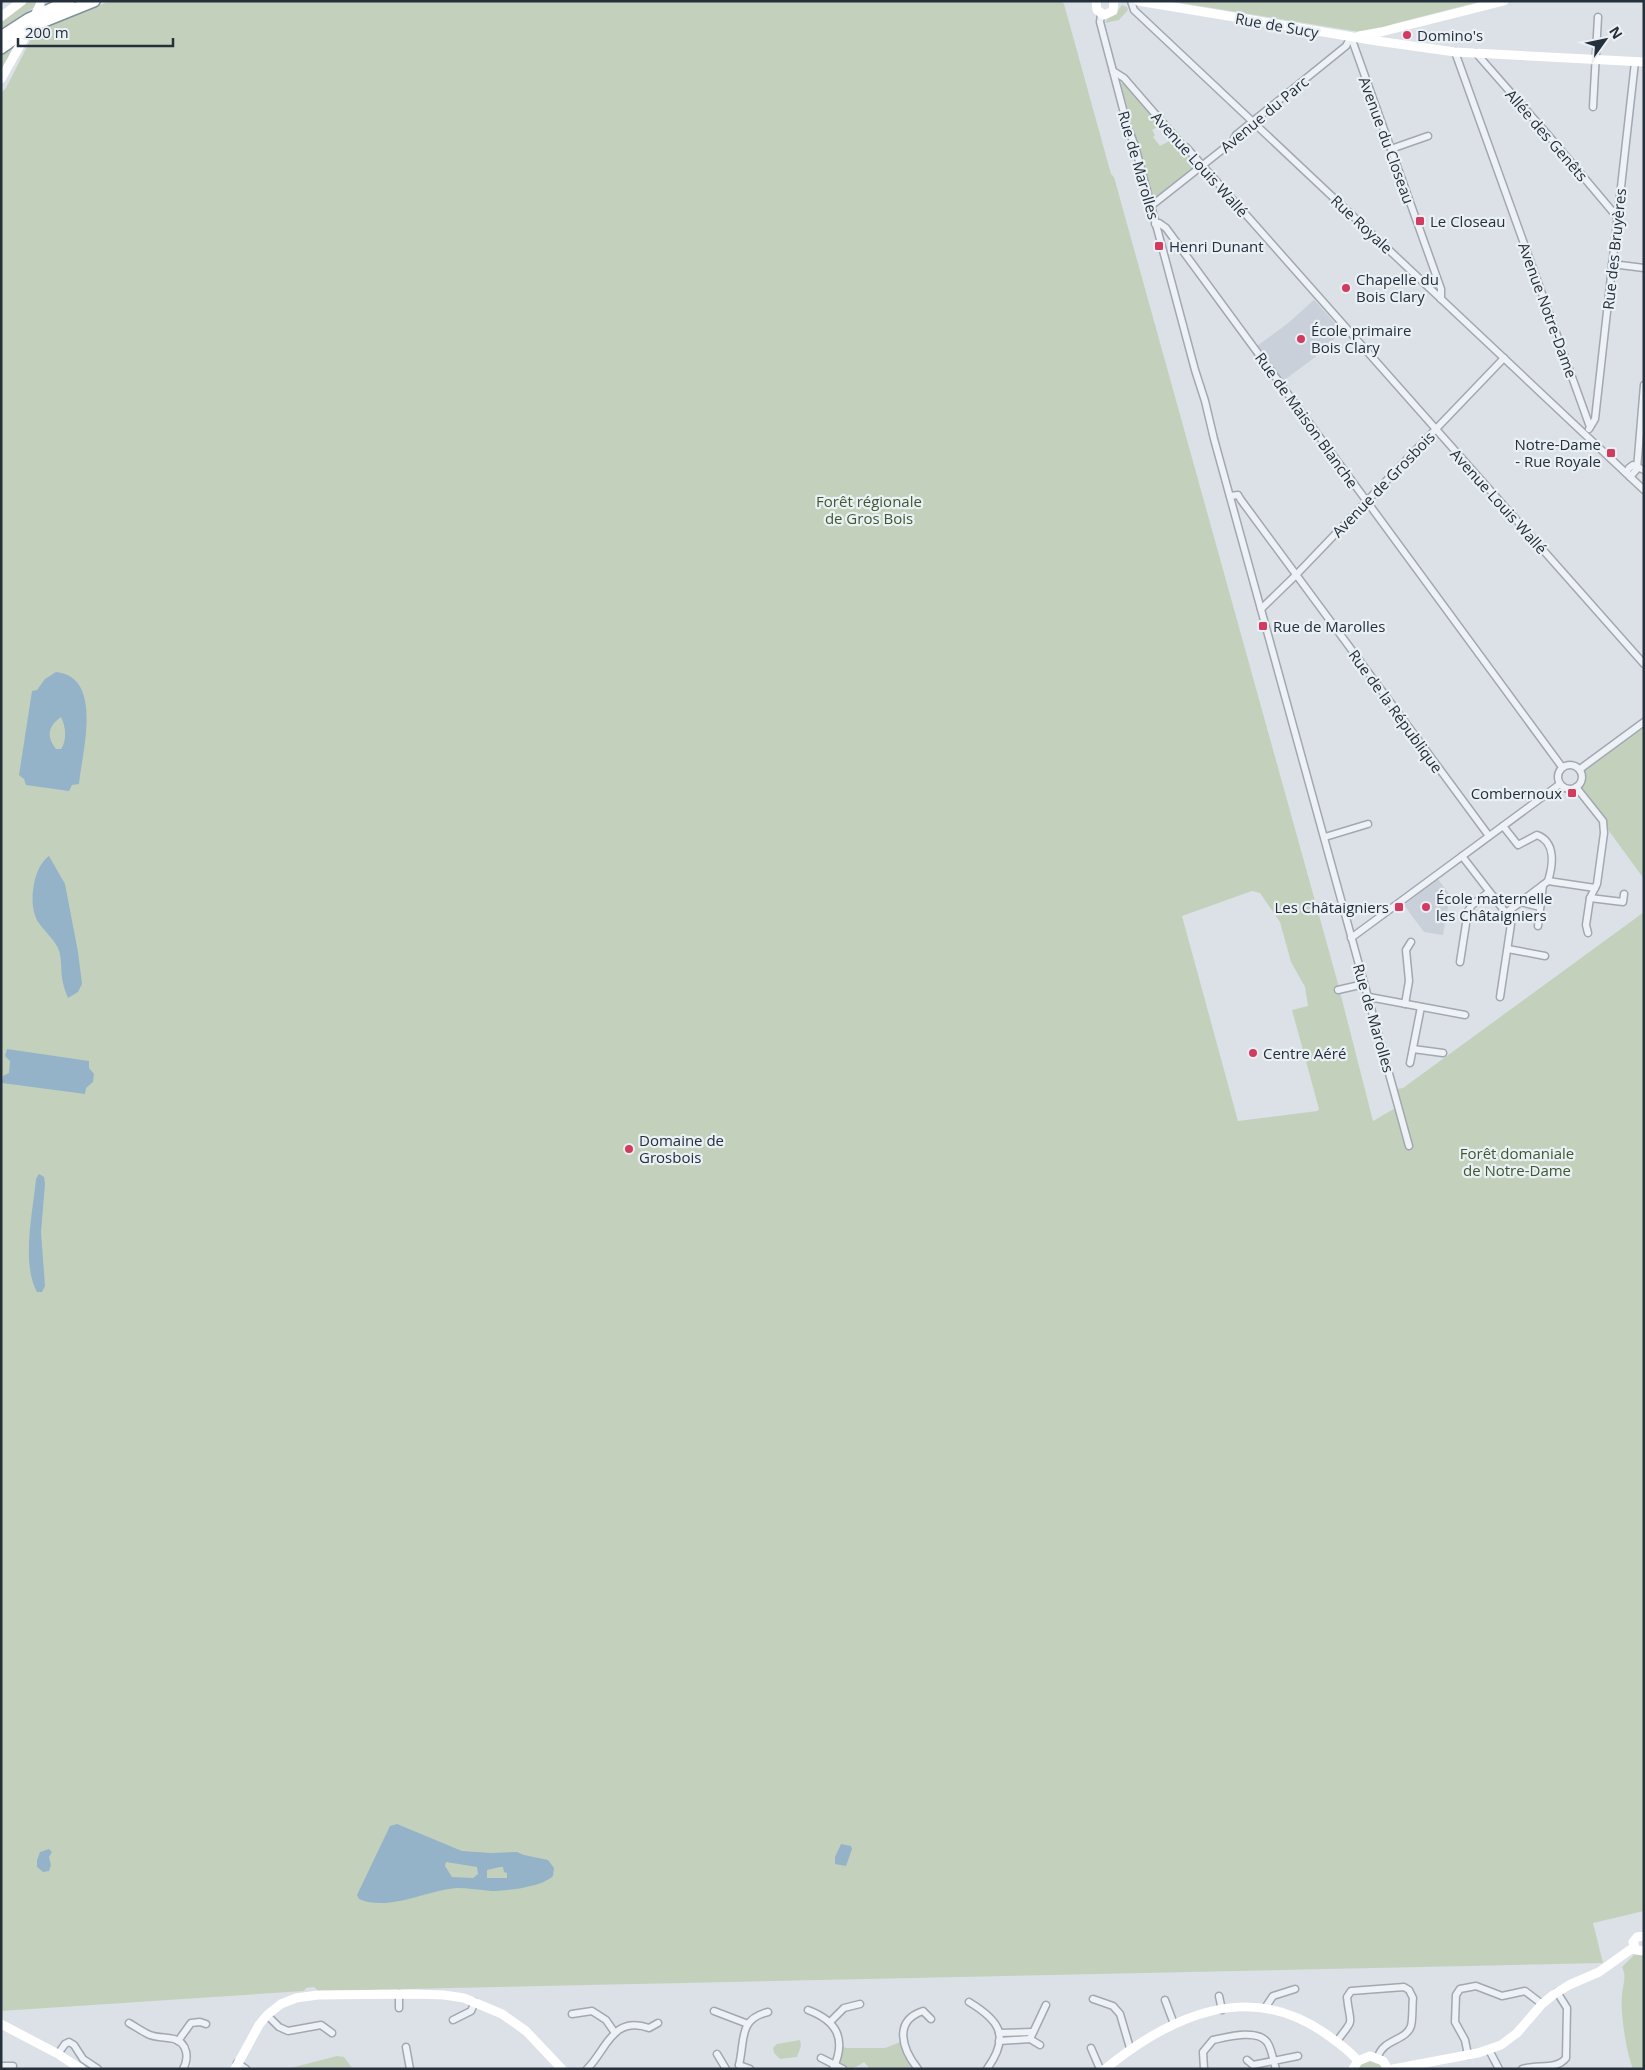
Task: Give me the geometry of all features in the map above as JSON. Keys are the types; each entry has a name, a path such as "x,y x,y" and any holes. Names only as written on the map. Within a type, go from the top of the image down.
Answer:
{"highway":[{"path":"1,37 29,19 69,1"},
{"path":"1,48 32,26 94,1"}],"street":[{"path":"1,17 22,1"},
{"path":"1096,1 1097,10 1101,14 1108,15 1113,11 1115,2"},
{"name":"Rue Royale","path":"1131,1 1134,10 1441,300 1618,465 1630,473 1636,483 1644,490"},
{"name":"Rue de Sucy","path":"1138,1 1351,37 1455,52 1639,62"},
{"path":"1377,41 1397,28 1504,1"},
{"path":"1,79 41,3"},
{"name":"Rue de Marolles","path":"1101,14 1100,22 1409,1146"},
{"path":"1593,106 1598,17"},
{"path":"1351,37 1385,35 1396,44"},
{"name":"Avenue du Parc","path":"1151,206 1346,46 1351,37"},
{"name":"Avenue du Closeau","path":"1351,37 1441,289 1441,300"},
{"name":"Avenue Notre-Dame","path":"1455,52 1590,427"},
{"name":"Allée des Genêts","path":"1476,53 1618,218"},
{"name":"Rue des Bruyères","path":"1586,434 1595,419 1612,264 1639,62"},
{"name":"Avenue Louis Wallé","path":"1114,71 1124,78 1202,165 1644,664"},
{"path":"1391,149 1428,136"},
{"name":"Rue de Maison Blanche","path":"1155,224 1159,223 1166,228 1562,767"},
{"path":"1612,264 1644,268"},
{"name":"Avenue de Grosbois","path":"1261,609 1367,502 1504,358"},
{"path":"1630,473 1636,466 1644,385"},
{"path":"1636,466 1644,470"},
{"name":"Rue de la République","path":"1230,496 1238,495 1488,836"},
{"path":"1580,769 1644,722"},
{"path":"1573,765 1580,769 1582,777 1576,787 1566,789 1560,784 1557,777 1562,767 1573,765"},
{"path":"1351,938 1560,784"},
{"path":"1576,787 1603,821 1604,832 1595,888 1590,898 1586,925 1588,933"},
{"path":"1325,837 1368,824"},
{"path":"1503,826 1518,845 1537,835 1544,837 1549,844 1552,858 1540,906 1538,926"},
{"path":"1462,856 1506,913 1511,924 1500,997"},
{"path":"1506,913 1546,883 1595,888"},
{"path":"1460,962 1468,912 1472,905 1489,892"},
{"path":"1590,898 1623,902 1624,894"},
{"path":"1521,902 1540,906"},
{"path":"1405,1004 1409,980 1406,950 1411,942"},
{"path":"1508,949 1545,956"},
{"path":"1338,990 1364,984"},
{"path":"1369,997 1465,1015"},
{"path":"1410,1063 1421,1007"},
{"path":"1413,1049 1443,1053"},
{"path":"1634,1948 1634,1939 1643,1936"},
{"path":"1634,1948 1644,1951"},
{"path":"1393,2069 1424,2066 1489,2050 1504,2044 1513,2037 1542,2004 1557,1992 1599,1972 1634,1948"},
{"path":"1468,2055 1465,2040 1455,2022 1456,1995 1460,1989 1476,1986 1502,1996 1525,1991 1542,2004"},
{"path":"1337,2042 1351,2022 1347,1997 1351,1992 1398,1987 1407,1988 1412,1993 1413,1998 1410,2027 1405,2034 1386,2045 1378,2058"},
{"path":"1265,2008 1273,1996 1295,1989"},
{"path":"1522,2069 1536,2066 1554,2068 1566,2058 1568,2008 1557,1992"},
{"path":"399,1994 399,2008"},
{"path":"240,2067 259,2025 267,2015 281,2004 296,1998 318,1996 399,1994 444,1995 475,2002 502,2014 526,2032 562,2069"},
{"path":"1219,1996 1222,2010"},
{"path":"1092,1999 1113,2006 1120,2014 1130,2048"},
{"path":"1165,2000 1174,2024"},
{"path":"453,2020 471,2011 475,2002"},
{"path":"968,2002 992,2017 999,2033 999,2041 993,2060 987,2069"},
{"path":"830,2022 844,2008 860,2004"},
{"path":"1030,2039 1046,2005"},
{"path":"1105,2069 1130,2048 1154,2033 1174,2024 1196,2016 1243,2007 1284,2011 1302,2019 1337,2042 1355,2065 1370,2056 1383,2061 1388,2069"},
{"path":"808,2010 830,2022 835,2029 839,2041 839,2052 834,2067"},
{"path":"572,2014 592,2011 606,2020 615,2033"},
{"path":"714,2011 748,2024"},
{"path":"918,2069 906,2051 904,2029 907,2020 914,2014 923,2011 931,2018"},
{"path":"739,2065 750,2019 757,2014 768,2012"},
{"path":"267,2015 283,2030 288,2031 321,2025 332,2033"},
{"path":"178,2041 192,2023 200,2022 206,2024"},
{"path":"129,2023 151,2035 178,2041 186,2050 186,2063 183,2069"},
{"path":"587,2069 595,2061 608,2039 615,2033 625,2027 640,2025 649,2028 658,2023"},
{"path":"1,2024 58,2054 81,2069"},
{"path":"999,2033 1033,2032"},
{"path":"1204,2069 1202,2059 1205,2050 1213,2040 1253,2035 1262,2037 1268,2043 1275,2065"},
{"path":"999,2041 1030,2039 1040,2045"},
{"path":"58,2054 64,2044 69,2042 74,2045 83,2059 98,2069"},
{"path":"406,2047 410,2069"},
{"path":"1091,2048 1100,2069"},
{"path":"1489,2050 1499,2069"},
{"path":"717,2054 726,2069"},
{"path":"1247,2060 1253,2065 1275,2065 1298,2056"},
{"path":"822,2058 834,2067 843,2069"},
{"path":"731,2069 739,2065 750,2069"},
{"path":"1,2066 12,2066"}],"shaded area":[{"name":"École primaire Bois Clary","path":"1314,300 1342,331 1314,358 1283,381 1257,346 1287,324"},
{"name":"École maternelle les Châtaigniers","path":"1438,879 1450,895 1443,935 1424,932 1404,905"}],"green space":[{"path":"27,1 38,1 35,7 1,29 1,21"},
{"name":"Domaine de Grosbois","path":"110,1 1061,1 1064,4 1111,174 1114,177 1337,980 1373,1121 1397,1107 1396,1089 1403,1088 1644,912 1644,1911 1593,1923 1603,1963 318,1991 314,1987 306,1988 304,1991 1,2011 1,93 6,88 34,33 58,21","holes":["1252,891 1260,893 1280,922 1291,962 1305,987 1308,1006 1292,1010 1319,1109 1317,1111 1238,1121 1182,916"]},
{"path":"1169,1 1482,1 1380,29 1360,32"},
{"path":"1122,5 1127,7 1128,10 1119,20 1105,23 1107,19 1115,14"},
{"path":"14,45 1,73 1,54"},
{"path":"1123,83 1161,125 1152,130 1155,135 1153,137 1160,146 1173,139 1196,166 1156,198 1152,198 1121,84"},
{"path":"1644,724 1644,879 1582,794 1582,771"},
{"path":"1637,1952 1644,1953 1644,2069 1633,2069 1630,2062 1622,2011 1624,1977 1622,1967"},
{"path":"800,2040 801,2046 797,2057 780,2059 774,2053 773,2048 777,2044"},
{"path":"903,2041 914,2069 870,2069 864,2062 849,2068 840,2063 842,2046 846,2048 885,2048"},
{"path":"337,2056 344,2057 353,2069 287,2069"},
{"path":"1376,2060 1384,2069 1357,2069 1364,2061"}],"water":[{"path":"56,672 71,677 80,687 85,701 87,718 86,736 79,784 72,785 69,791 26,785 24,779 19,775 32,691 37,690 45,679","holes":["61,717 65,729 64,742 61,749 56,749 51,740 50,732 57,720"]},
{"path":"49,856 65,884 78,952 82,984 78,992 68,998 62,979 58,948 34,913 33,895 36,877 39,868"},
{"path":"7,1049 89,1061 89,1068 94,1074 93,1082 86,1088 85,1094 2,1083 3,1076 9,1073 10,1061 5,1056"},
{"path":"39,1174 44,1177 45,1184 41,1232 45,1286 42,1292 37,1292 32,1280 29,1252 36,1179"},
{"path":"397,1824 462,1851 517,1852 548,1860 554,1868 553,1876 533,1886 515,1889 491,1891 457,1888 383,1903 359,1899 357,1895 390,1826","holes":["446,1862 477,1867 478,1874 473,1878 452,1877 445,1866","503,1867 504,1872 507,1873 507,1878 487,1878 487,1870"]},
{"path":"841,1844 851,1846 852,1849 846,1866 835,1864 835,1857"},
{"path":"49,1849 52,1852 49,1857 51,1865 49,1871 43,1872 37,1867 37,1860 40,1852"}],"place":[{"name":"Domino's","path":"1407,35"},
{"name":"Le Closeau","path":"1420,221"},
{"name":"Henri Dunant","path":"1159,246"},
{"name":"Chapelle du Bois Clary","path":"1346,288"},
{"name":"École primaire Bois Clary","path":"1301,339"},
{"name":"Notre-Dame - Rue Royale","path":"1611,453"},
{"name":"Rue de Marolles","path":"1263,626"},
{"name":"Combernoux","path":"1572,793"},
{"name":"Les Châtaigniers","path":"1399,907"},
{"name":"École maternelle les Châtaigniers","path":"1426,907"},
{"name":"Centre Aéré","path":"1253,1053"},
{"name":"Domaine de Grosbois","path":"629,1149"}],"park label":[{"name":"Forêt régionale de Gros Bois","path":"869,510"},
{"name":"Forêt domaniale de Notre-Dame","path":"1517,1162"}]}
